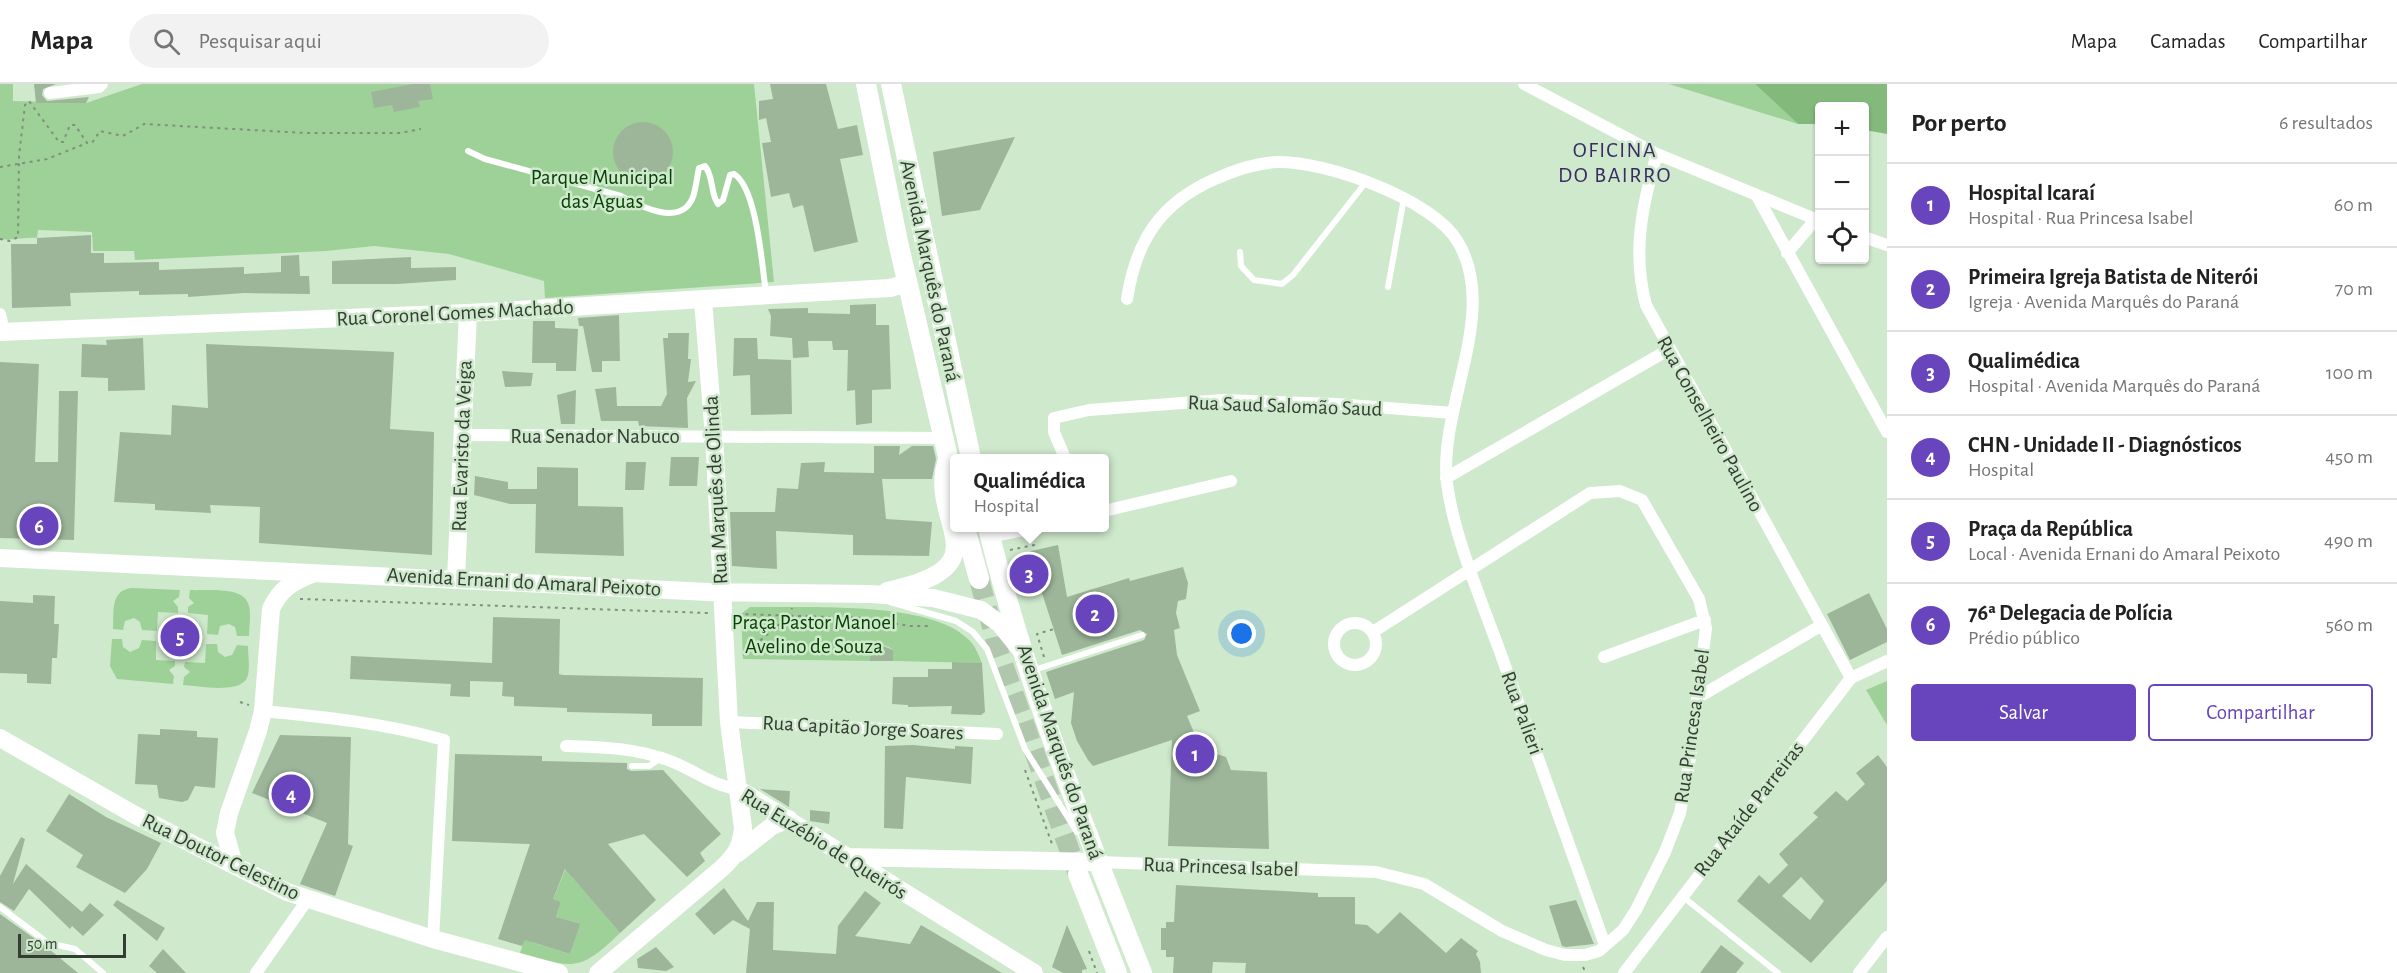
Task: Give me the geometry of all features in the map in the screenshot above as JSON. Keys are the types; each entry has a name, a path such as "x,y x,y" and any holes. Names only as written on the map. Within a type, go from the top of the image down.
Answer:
{"main road":[{"name":"Avenida Marquês do Paraná","path":"866,84 877,180 908,283 950,467"},
{"name":"Avenida Marquês do Paraná","path":"891,84 970,454"},
{"path":"877,180 909,174"},
{"path":"908,283 932,279"},
{"path":"966,532 979,579"},
{"name":"Avenida Marquês do Paraná","path":"989,532 1098,862 1142,973"},
{"path":"1078,874 1117,973"}],"street":[{"path":"50,93 99,87 102,84"},
{"path":"1524,84 1657,154 1815,219"},
{"name":"Rua Conselheiro Paulino","path":"1657,154 1647,188 1641,224 1638,267 1646,305 1668,350 1851,678"},
{"path":"1127,299 1132,271 1141,245 1155,223 1172,206 1202,184 1251,166 1276,162 1302,164 1366,182 1423,207 1458,241 1467,261 1473,297 1453,413 1446,478"},
{"path":"1757,196 1786,253 1887,432"},
{"path":"1786,253 1815,223"},
{"path":"1869,239 1887,245"},
{"name":"Rua Coronel Gomes Machado","path":"1,326 468,313 766,297 890,288 908,283"},
{"name":"Rua Marquês de Olinda","path":"702,300 714,437 729,722 743,828 738,853"},
{"name":"Rua Evaristo da Veiga","path":"456,579 468,313"},
{"path":"1446,478 1668,350"},
{"name":"Rua Saud Salomão Saud","path":"1063,454 1054,432 1054,418 1089,410 1222,400 1336,404 1453,413"},
{"name":"Rua Senador Nabuco","path":"463,435 714,437 945,447"},
{"path":"945,447 942,481 950,518"},
{"name":"Rua Palieri","path":"1446,478 1470,568 1605,945"},
{"path":"1109,510 1231,481"},
{"name":"Rua Princesa Isabel","path":"1098,862 1376,872 1425,884 1502,931 1546,950 1585,955 1599,951 1623,930 1636,910 1665,852 1685,789 1696,698 1705,620 1699,599 1650,510 1634,494 1620,491 1590,493 1373,632"},
{"path":"870,594 902,588 944,568 954,558 956,545 953,532"},
{"name":"Avenida Ernani do Amaral Peixoto","path":"0,558 722,592 870,594 933,598 981,610 1000,624 1033,662"},
{"path":"234,865 225,842 226,826 263,711 271,609 277,595 292,583 316,572"},
{"path":"1604,657 1705,620"},
{"path":"1696,698 1822,626"},
{"name":"Rua Ataíde Parreiras","path":"1624,973 1851,678 1887,661"},
{"path":"263,711 360,720 444,740 433,939"},
{"name":"Rua Capitão Jorge Soares","path":"729,722 998,734"},
{"name":"Rua Doutor Celestino","path":"0,738 135,815 308,899 433,939 559,973"},
{"name":"Rua Euzébio de Queirós","path":"566,746 623,749 661,757 718,785 738,789 1034,973"},
{"path":"598,973 738,853 772,826 789,819"},
{"path":"846,857 1098,862"},
{"path":"890,884 890,867 898,858"},
{"path":"256,973 308,899"},
{"path":"1859,973 1887,937"}],"lane":[{"path":"468,151 485,159 621,195 641,207 661,213 679,211 692,199 699,168 705,166 709,171 714,198 718,204 723,200 730,175 734,174 740,177 749,198 766,297"},
{"path":"1240,252 1241,266 1254,280 1282,284 1293,275 1366,182"},
{"path":"1388,287 1404,198"},
{"path":"870,594 900,606 938,614 956,621 973,632 987,649 1025,748 1072,823 1080,841 1098,862"},
{"path":"1033,662 1142,635"},
{"path":"632,766 649,766 661,757"},
{"path":"1682,896 1778,973"},
{"path":"0,907 48,943 75,949 103,973"}],"path":[{"path":"0,239 10,241 18,237 19,156 25,105 29,101 35,106 59,142 63,142 70,125 75,125 87,143"},
{"path":"0,167 47,159 92,143 100,131 123,136 144,124 306,133 400,133 421,129"},
{"path":"1016,548 1034,545 1035,550"},
{"path":"726,662 747,654 789,616 797,593"},
{"path":"277,595 314,600 863,618 909,626 935,626"},
{"path":"1033,662 1037,634 1054,628"}],"green space":[{"name":"Parque Municipal das Águas","path":"0,84 13,84 13,101 86,103 142,84 754,84 774,282 545,298 544,281 449,254 374,246 326,251 135,260 134,251 93,251 92,232 38,230 37,238 0,239"},
{"path":"1669,84 1755,84 1798,124"},
{"path":"1755,84 1887,84 1887,134 1869,131 1869,102 1815,102 1815,124 1798,124"},
{"path":"132,588 180,590 179,597 173,601 178,607 178,613 158,612 157,631 142,630 140,622 134,618 125,621 123,630 113,629 117,597 125,590"},
{"path":"190,590 231,592 244,598 250,611 249,636 237,636 235,627 229,624 220,626 218,635 207,634 208,615 188,613 188,607 194,603 189,598"},
{"name":"Praça Pastor Manoel Avelino de Souza","path":"750,607 865,609 925,618 950,626 968,639 982,663 893,661 893,650 881,645 869,650 870,661 743,659 741,614"},
{"path":"112,639 122,639 123,647 130,652 139,648 142,640 156,641 156,660 175,661 175,666 169,670 174,676 173,684 117,679 110,666"},
{"path":"206,644 217,644 218,652 225,657 232,655 237,645 248,646 249,672 245,681 238,685 220,688 183,685 184,677 190,672 184,667 185,662 205,663"},
{"path":"1887,681 1887,725 1866,690"},
{"path":"578,852 572,877 620,933 595,955 574,964 552,962 520,953 539,895 531,942 570,954 579,925 556,917 561,902 553,899 572,854"}],"building":[{"path":"34,84 56,84 43,89 42,95 47,101 89,97 86,103 36,103"},
{"path":"413,84 430,84 433,99 418,101 420,107 394,112 392,105 374,108 371,92"},
{"path":"770,84 826,84 838,129 857,125 863,155 840,159 858,242 814,252 803,205 793,208 789,193 771,197 762,143 771,142 766,118 759,120 759,101 773,99"},
{"path":"637,122 649,122 660,127 668,135 673,152 671,164 660,177 649,182 637,182 626,177 618,169 613,158 613,146 618,135 626,127"},
{"path":"1015,137 980,210 942,216 933,152"},
{"path":"91,235 91,253 104,253 104,263 159,262 159,270 244,267 244,274 281,272 281,256 299,255 300,276 309,276 310,294 244,293 188,297 188,294 139,295 139,291 70,293 71,306 12,308 11,244 37,244 37,238"},
{"path":"411,257 411,268 456,267 456,280 397,284 332,284 332,261"},
{"path":"876,304 876,325 889,325 891,389 872,390 872,423 856,425 855,390 847,391 848,350 833,350 832,341 808,341 809,357 793,358 792,338 770,336 771,316 768,309 808,308 808,313 850,314 850,305"},
{"path":"619,315 620,361 602,361 602,372 592,372 583,326 579,326 578,318"},
{"path":"533,321 555,321 555,328 578,329 576,371 556,371 556,363 532,363"},
{"path":"668,333 689,333 688,359 691,359 688,382 696,381 687,398 688,428 639,426 638,421 601,421 595,389 616,387 617,406 661,406 667,394 663,338 668,338"},
{"path":"143,338 145,390 108,391 108,378 81,377 82,344 107,345 106,340"},
{"path":"734,338 757,338 758,359 791,360 792,414 751,415 750,375 733,376"},
{"path":"206,344 394,352 390,429 434,432 432,555 259,543 260,507 210,505 211,513 155,510 155,504 114,502 120,432 171,435 172,405 208,408"},
{"path":"0,362 39,364 35,462 58,462 59,391 78,391 74,540 0,538"},
{"path":"502,371 533,373 531,386 505,387"},
{"path":"576,390 575,424 561,424 557,395"},
{"path":"874,446 900,446 899,455 912,446 933,446 936,459 932,479 882,479 886,519 932,522 929,556 853,555 853,535 776,531 777,569 732,566 730,512 775,512 777,488 798,489 801,463 825,462 824,472 874,473"},
{"path":"671,457 699,457 697,486 669,486"},
{"path":"626,462 646,462 644,490 625,490"},
{"path":"537,467 578,468 578,506 623,507 624,556 535,553 536,504 510,504 474,495 475,476 508,482 508,489 537,489"},
{"path":"1058,545 1067,597 1129,578 1130,581 1183,567 1188,583 1186,599 1178,601 1176,613 1180,628 1174,630 1177,655 1200,711 1187,716 1201,749 1226,757 1231,770 1267,772 1269,849 1168,846 1172,740 1093,766 1088,760 1077,741 1071,723 1074,692 1055,699 1046,672 1144,640 1147,634 1140,630 1062,655 1042,593 1031,596 1018,554"},
{"path":"1869,593 1887,629 1887,642 1850,660 1827,614"},
{"path":"33,595 55,596 54,624 59,624 57,658 52,658 51,684 27,683 27,674 0,673 0,601 33,603"},
{"path":"493,617 560,619 559,674 703,678 702,726 652,726 652,714 567,712 567,708 514,706 514,697 502,696 503,682 470,681 470,697 450,696 451,684 350,679 351,656 492,663"},
{"path":"881,645 893,650 893,661 870,661 869,650"},
{"path":"952,662 982,663 985,712 981,715 951,714 952,706 908,707 908,705 892,704 893,677 928,677 928,669 952,669"},
{"path":"160,729 197,731 197,737 218,738 215,788 195,786 188,800 182,802 159,798 157,785 135,784 138,734 160,735"},
{"path":"280,735 351,737 348,844 353,846 335,896 300,884 327,823 252,793"},
{"path":"913,745 955,749 955,746 973,747 971,784 906,777 903,829 884,828 885,746"},
{"path":"455,754 542,756 542,761 627,763 627,769 631,771 663,770 721,834 700,853 705,861 687,877 644,834 608,844 656,900 620,933 565,869 553,899 561,902 556,917 580,924 570,954 525,940 522,946 498,939 530,844 452,841"},
{"path":"1878,755 1887,767 1887,881 1811,963 1737,901 1759,875 1769,884 1788,865 1779,854 1818,817 1813,813 1836,791 1847,801 1865,784 1856,773","holes":["1801,877 1824,901 1810,920 1782,896"]},
{"path":"760,789 790,791 789,807"},
{"path":"69,794 106,817 161,843 147,869 125,893 76,867 83,855 46,831"},
{"path":"810,810 830,812 829,824 810,821"},
{"path":"21,837 25,839 13,884 26,864 82,912 90,903 104,915 83,936 72,926 70,929 29,889 14,911 0,902 0,876"},
{"path":"1176,885 1318,893 1318,897 1355,897 1355,924 1367,925 1378,934 1400,912 1446,953 1461,938 1478,951 1476,954 1480,962 1481,973 1245,973 1246,963 1213,962 1212,973 1173,973 1174,957 1166,957 1166,950 1161,950 1161,928 1166,928 1166,922 1174,922"},
{"path":"724,888 748,921 757,902 774,902 773,950 836,954 838,926 865,891 881,903 855,936 910,944 921,925 1002,973 746,973 750,929 733,920 714,935 695,914"},
{"path":"117,900 165,928 157,941 113,905"},
{"path":"1576,900 1594,944 1562,946 1549,906"},
{"path":"0,914 49,949 78,973 0,973"},
{"path":"1067,925 1087,969 1082,970 1082,973 1063,973 1052,967"},
{"path":"1721,945 1744,963 1736,973 1700,973"},
{"path":"656,947 674,967 666,971 638,968 637,959"},
{"path":"163,949 186,973 157,973 149,966"}],"tunnel":[{"path":"979,579 999,653 1078,874"}],"place":[{"name":"76ª Delegacia de Polícia","path":"39,526"},
{"name":"Qualimédica","path":"1029,574"},
{"name":"Primeira Igreja Batista de Niterói","path":"1095,614"},
{"name":"Praça da República","path":"180,637"},
{"name":"Hospital Icaraí","path":"1195,754"},
{"name":"CHN - Unidade II - Diagnósticos","path":"291,794"}],"district":[{"name":"OFICINA DO BAIRRO","path":"1615,162"}]}
